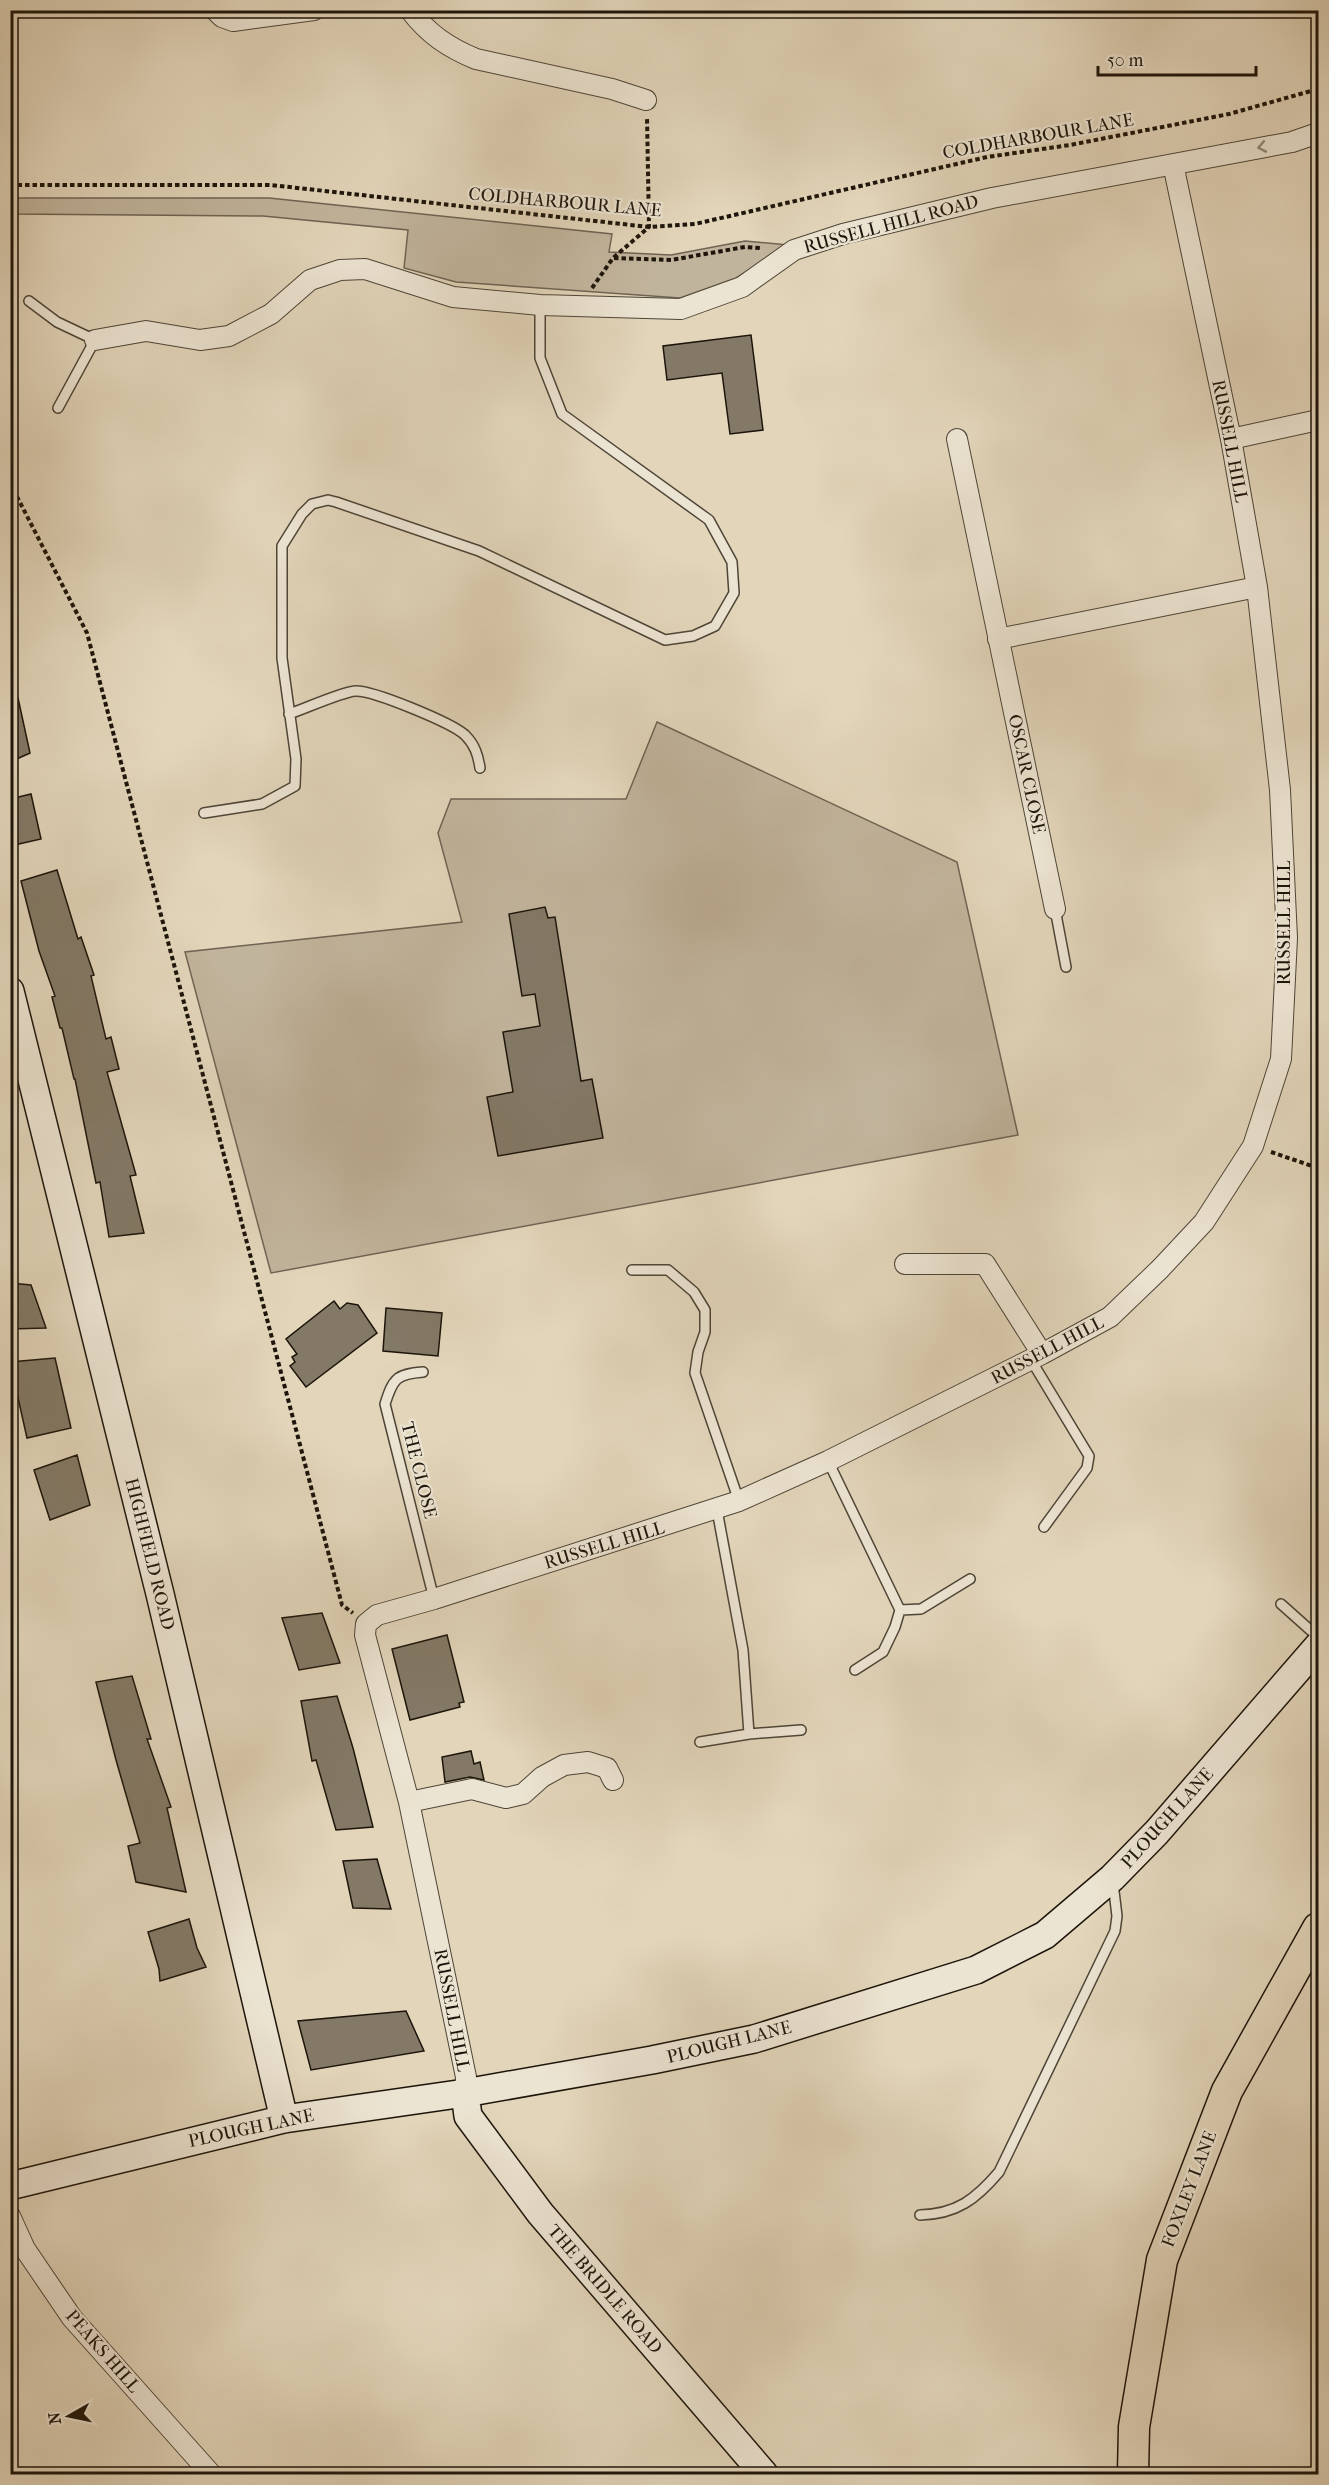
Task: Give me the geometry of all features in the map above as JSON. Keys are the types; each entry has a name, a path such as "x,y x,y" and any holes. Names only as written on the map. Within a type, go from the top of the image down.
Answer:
{"main road":[{"name":"FOXLEY LANE","path":"1133,2475 1134,2427 1162,2260 1227,2091 1318,1928"}],"street":[{"path":"215,10 222,17 233,21 314,10"},
{"path":"410,10 425,29 457,51 476,58 612,89 646,100"},
{"name":"RUSSELL HILL ROAD","path":"95,340 146,331 200,340 229,336 271,314 310,280 340,270 365,269 453,297 540,305 681,309 742,287 794,250 843,234 992,198 1292,142 1318,134"},
{"name":"RUSSELL HILL","path":"465,2093 466,2077 409,1802 365,1635 366,1624 377,1614 434,1599 739,1502 828,1461 1036,1357 1110,1317 1160,1269 1204,1222 1253,1146 1281,1059 1287,938 1280,790 1257,587 1231,439 1173,164"},
{"path":"1231,439 1318,420"},
{"name":"OSCAR CLOSE","path":"957,440 1055,909"},
{"path":"998,639 1257,587"},
{"name":"HIGHFIELD ROAD","path":"10,991 160,1594 284,2118"},
{"path":"905,1264 985,1264 1036,1357"},
{"name":"PLOUGH LANE","path":"10,2186 284,2118 465,2093 652,2060 754,2039 976,1970 1045,1935 1112,1878 1157,1832 1318,1646"},
{"path":"409,1802 472,1789 506,1798 523,1794 542,1777 564,1765 588,1762 608,1768 613,1780"},
{"name":"THE BRIDLE ROAD","path":"465,2093 468,2116 540,2213 764,2475"},
{"name":"PEAKS HILL","path":"10,2217 25,2249 72,2318 211,2475"}],"lane":[{"path":"29,301 57,322 95,340 58,408"},
{"path":"204,813 262,804 295,786 296,759 282,658 282,546 302,514 312,504 320,501 336,502 479,551 666,640 693,636 714,626 734,593 732,562 709,519 562,414 540,358 540,305"},
{"path":"289,714 354,691 370,694 451,724 467,736 478,753 480,768"},
{"path":"1055,909 1066,967"},
{"path":"632,1270 668,1270 694,1292 705,1310 705,1332 694,1373 739,1502"},
{"path":"1036,1357 1089,1456 1087,1468 1044,1527"},
{"name":"THE CLOSE","path":"423,1372 404,1374 391,1384 385,1404 434,1599"},
{"path":"828,1461 900,1610 895,1628 883,1652 855,1670"},
{"path":"717,1510 743,1650 749,1734"},
{"path":"900,1610 921,1609 970,1579"},
{"path":"1281,1604 1318,1637"},
{"path":"700,1742 749,1734 801,1730"},
{"path":"920,2216 937,2215 956,2208 979,2194 999,2172 1115,1931 1117,1916 1112,1878"}],"path":[{"name":"COLDHARBOUR LANE","path":"10,185 271,185 648,227 695,224 987,157 1070,145 1228,114 1318,89"},
{"path":"580,306 613,258 648,227 646,100"},
{"path":"613,258 671,260 745,248 794,250"},
{"path":"10,483 87,633 342,1605 366,1624"},
{"path":"1253,1146 1318,1168"}],"shaded area":[{"path":"11,198 269,198 612,234 609,252 671,255 745,241 789,245 736,278 680,298 456,282 404,268 408,230 263,216 11,214"},
{"path":"657,722 957,862 1018,1135 271,1273 185,952 462,922 438,833 451,799 626,799"}],"building":[{"path":"751,335 763,430 730,434 722,373 667,380 663,346"},
{"path":"18,698 30,753 10,762 10,699"},
{"path":"31,794 41,839 10,846 10,799"},
{"path":"57,870 78,939 81,937 94,975 91,976 106,1039 111,1037 119,1069 107,1072 136,1175 130,1176 144,1233 109,1237 100,1182 96,1183 75,1079 52,997 55,996 39,951 21,881"},
{"path":"545,907 548,918 555,917 581,1081 592,1079 603,1138 498,1156 487,1097 513,1092 503,1032 540,1026 535,994 522,996 509,914"},
{"path":"10,1283 31,1285 46,1328 10,1329"},
{"path":"334,1301 340,1309 347,1303 358,1305 377,1333 306,1387 290,1366 295,1362 292,1357 297,1354 286,1339"},
{"path":"386,1308 442,1313 438,1356 383,1351"},
{"path":"55,1358 71,1428 27,1438 10,1362"},
{"path":"77,1455 90,1505 50,1520 34,1470"},
{"path":"322,1613 340,1663 299,1670 282,1618"},
{"path":"447,1635 464,1702 459,1703 460,1707 410,1720 392,1649"},
{"path":"132,1676 151,1739 147,1739 171,1807 167,1808 186,1892 136,1882 128,1846 140,1843 96,1682"},
{"path":"337,1696 373,1827 336,1830 316,1760 312,1761 301,1701"},
{"path":"471,1751 474,1764 480,1762 484,1780 470,1777 445,1782 442,1757"},
{"path":"377,1859 391,1909 353,1908 343,1861"},
{"path":"189,1919 197,1948 206,1967 160,1981 159,1969 148,1932"},
{"path":"406,2011 424,2051 311,2070 298,2021"}]}
